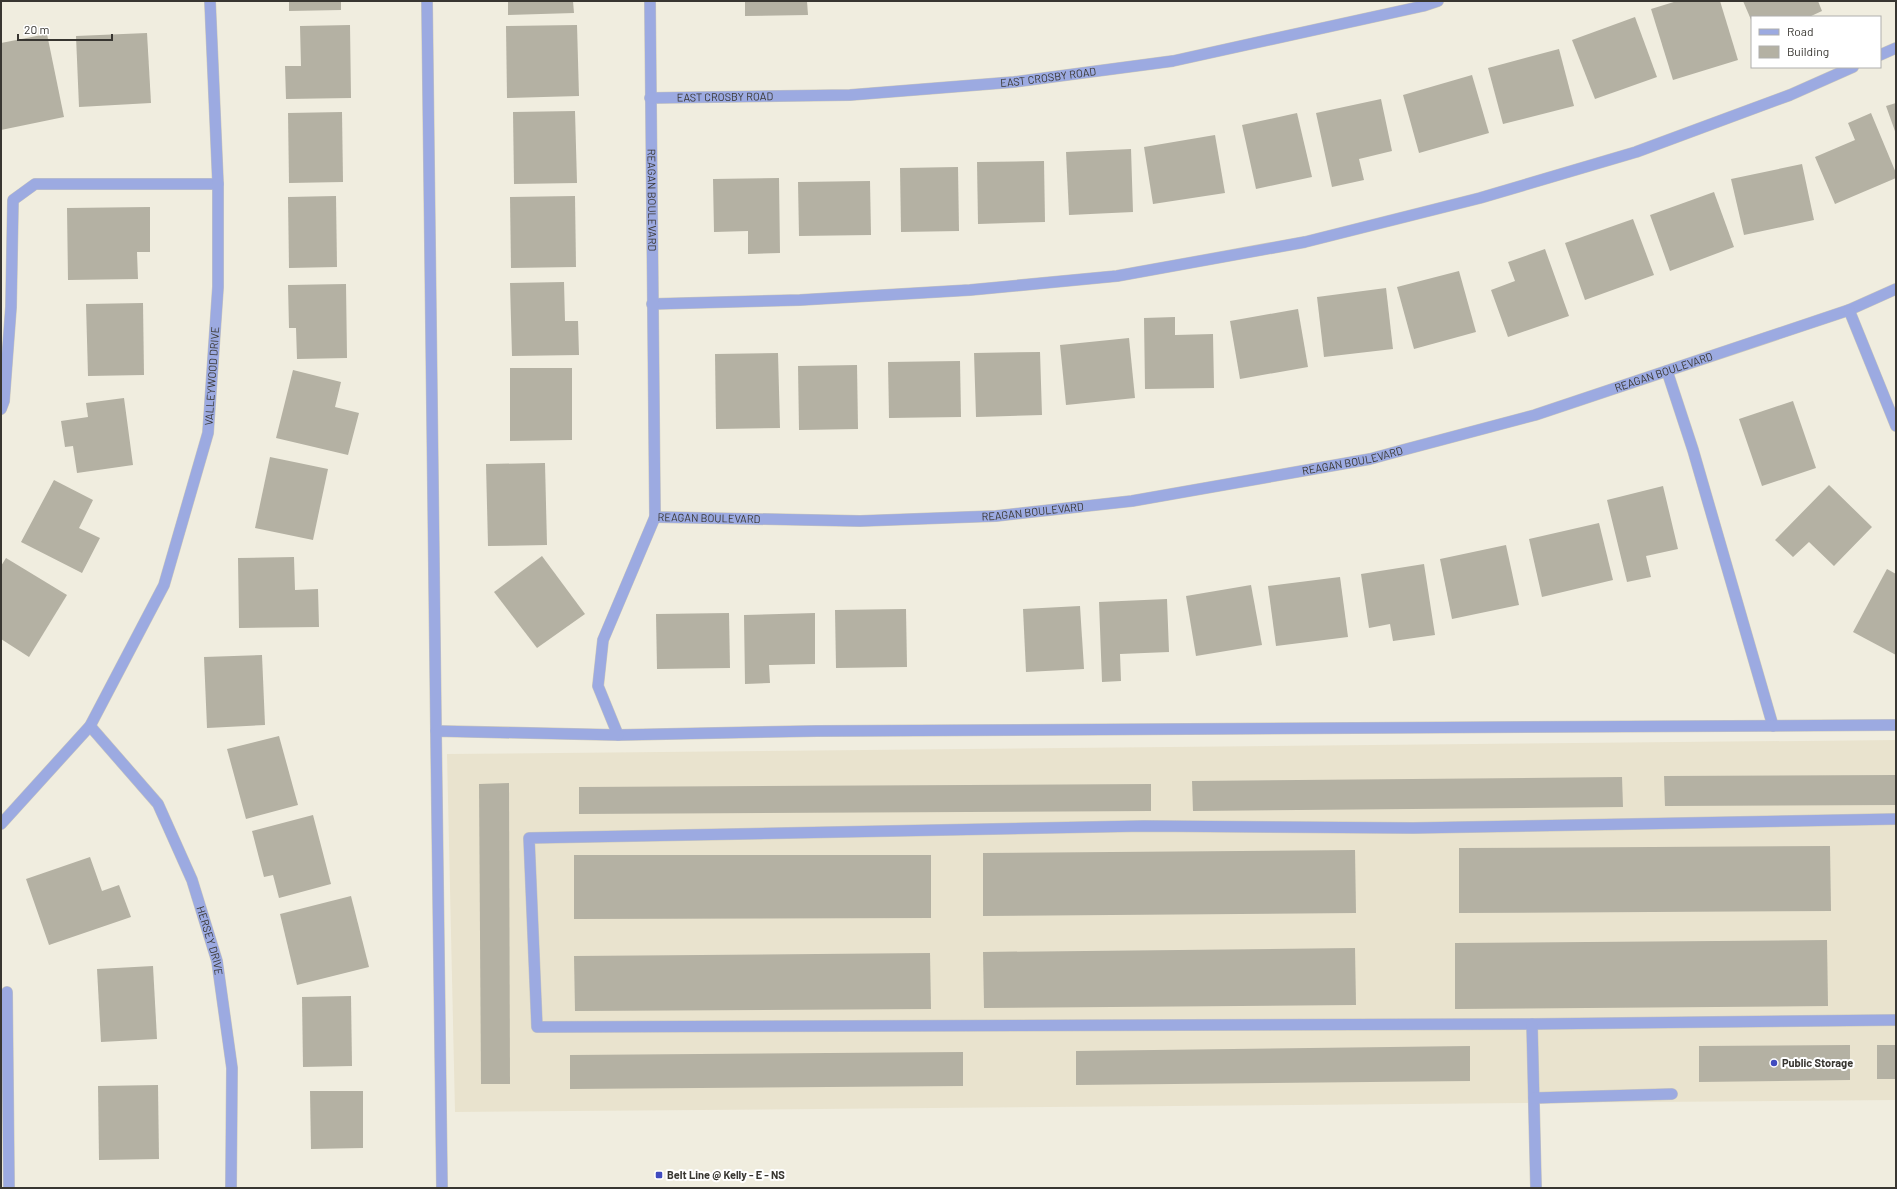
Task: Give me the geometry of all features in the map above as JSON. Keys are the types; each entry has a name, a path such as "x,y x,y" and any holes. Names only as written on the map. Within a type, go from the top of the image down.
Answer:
{"street":[{"name":"VALLEYWOOD DRIVE","path":"1,824 90,726 164,585 208,433 218,287 218,184 210,1"},
{"path":"427,1 442,1188"},
{"name":"REAGAN BOULEVARD","path":"650,1 655,517 860,521 996,516 1132,501 1370,459 1535,415 1849,310 1896,289"},
{"name":"EAST CROSBY ROAD","path":"650,98 850,95 1014,82 1173,61 1438,1"},
{"path":"1881,55 1896,48"},
{"path":"652,304 800,300 970,290 1117,276 1305,242 1480,198 1636,152 1790,94 1851,68"},
{"path":"1,409 4,401 11,307 13,200 35,184 218,184"},
{"path":"1849,310 1896,426"},
{"path":"1667,371 1693,450 1773,726"},
{"path":"618,735 598,686 603,640 655,517"},
{"path":"436,731 618,735 825,731 1896,725"},
{"name":"HERSEY DRIVE","path":"90,726 158,804 192,880 217,961 232,1068 231,1188"},
{"path":"1896,819 1413,828 1144,826 529,838 537,1027 1532,1024 1896,1020"},
{"path":"7,992 9,1188"},
{"path":"1532,1024 1536,1188"},
{"path":"1534,1098 1672,1094"}],"shaded area":[{"path":"1896,740 1896,1100 455,1112 447,754"}],"building":[{"path":"289,1 341,1 341,10 289,11"},
{"path":"508,1 573,1 574,13 508,15"},
{"path":"745,1 807,1 808,15 745,16"},
{"path":"1677,1 1720,1 1738,60 1673,80 1651,9"},
{"path":"1743,1 1818,1 1822,11 1811,16 1751,16 1751,20"},
{"path":"1635,17 1657,77 1595,99 1572,40"},
{"path":"350,25 351,98 286,99 285,66 301,66 300,26"},
{"path":"577,25 579,96 507,98 506,26"},
{"path":"147,33 151,103 79,107 76,36"},
{"path":"47,34 64,117 1,130 1,43"},
{"path":"1559,49 1574,106 1503,124 1488,68"},
{"path":"1472,75 1489,133 1419,153 1403,95"},
{"path":"1381,99 1392,151 1359,159 1364,180 1332,187 1316,113"},
{"path":"1896,103 1896,134 1886,106"},
{"path":"575,111 577,183 514,184 513,112"},
{"path":"342,112 343,182 289,183 288,113"},
{"path":"1297,113 1312,177 1256,189 1242,125"},
{"path":"1871,113 1896,173 1896,178 1835,204 1815,157 1855,140 1848,123"},
{"path":"1215,135 1225,193 1153,204 1144,147"},
{"path":"1131,149 1133,212 1069,215 1066,152"},
{"path":"1044,161 1045,222 978,224 977,162"},
{"path":"1802,164 1814,220 1744,235 1731,179"},
{"path":"958,167 959,231 901,232 900,168"},
{"path":"779,178 780,253 748,254 748,231 714,232 713,179"},
{"path":"870,181 871,235 799,236 798,182"},
{"path":"1714,192 1734,247 1670,271 1650,215"},
{"path":"336,196 337,267 289,268 288,197"},
{"path":"575,196 576,267 511,268 510,197"},
{"path":"150,207 150,252 137,252 138,279 68,280 67,208"},
{"path":"1633,219 1654,275 1585,300 1565,243"},
{"path":"1545,249 1569,316 1508,337 1491,290 1515,281 1508,262"},
{"path":"1459,271 1476,332 1414,349 1397,287"},
{"path":"564,282 565,321 578,321 579,355 512,356 510,283"},
{"path":"346,284 347,358 297,359 296,328 289,328 288,285"},
{"path":"1386,288 1393,349 1324,357 1317,297"},
{"path":"143,303 144,375 88,376 86,304"},
{"path":"1298,309 1308,367 1240,379 1230,321"},
{"path":"1175,317 1175,335 1213,334 1214,388 1145,389 1144,318"},
{"path":"1129,338 1135,398 1066,405 1060,345"},
{"path":"1040,352 1042,415 976,417 974,353"},
{"path":"778,353 780,428 716,429 715,354"},
{"path":"960,361 961,417 889,418 888,362"},
{"path":"857,365 858,429 799,430 798,366"},
{"path":"510,368 572,368 572,440 510,441"},
{"path":"293,370 341,382 335,407 359,413 348,455 276,438"},
{"path":"124,398 133,465 77,473 73,446 65,447 61,421 88,417 86,403"},
{"path":"1793,401 1816,468 1762,486 1739,419"},
{"path":"270,457 328,469 313,540 255,528"},
{"path":"545,463 547,545 488,546 486,464"},
{"path":"54,480 93,500 79,528 100,538 82,573 21,542"},
{"path":"1829,485 1872,527 1834,566 1809,542 1793,557 1775,540"},
{"path":"1663,486 1678,549 1646,556 1651,577 1627,582 1607,500"},
{"path":"1599,523 1613,580 1542,597 1529,539"},
{"path":"1506,545 1519,605 1452,619 1440,559"},
{"path":"542,556 585,614 537,648 494,592"},
{"path":"294,557 295,590 318,589 319,627 239,628 238,558"},
{"path":"6,558 67,595 29,657 1,639 1,566"},
{"path":"1424,564 1435,635 1393,641 1390,624 1369,628 1361,574"},
{"path":"1887,569 1896,574 1896,655 1853,632"},
{"path":"1340,577 1348,637 1276,646 1268,586"},
{"path":"1251,585 1262,645 1196,656 1186,596"},
{"path":"1167,599 1169,652 1120,654 1121,681 1102,682 1099,602"},
{"path":"1080,606 1084,669 1026,672 1023,609"},
{"path":"906,609 907,667 836,668 835,610"},
{"path":"729,613 730,668 657,669 656,614"},
{"path":"815,613 815,664 769,665 770,683 745,684 744,615"},
{"path":"262,655 265,725 207,728 204,657"},
{"path":"279,736 298,805 246,819 227,749"},
{"path":"1896,775 1896,805 1665,806 1664,776"},
{"path":"1622,777 1623,807 1193,811 1192,781"},
{"path":"509,783 510,1084 481,1084 479,784"},
{"path":"1151,784 1151,811 579,814 579,787"},
{"path":"313,815 331,884 279,898 273,875 264,877 252,831"},
{"path":"1830,846 1831,911 1459,913 1459,848"},
{"path":"1355,850 1356,913 983,916 983,853"},
{"path":"574,855 931,855 931,918 574,919"},
{"path":"90,857 102,891 119,885 131,917 49,945 26,879"},
{"path":"351,896 369,967 297,985 280,914"},
{"path":"1827,940 1828,1006 1455,1009 1455,943"},
{"path":"1355,948 1356,1005 984,1008 983,952"},
{"path":"930,953 931,1009 575,1011 574,956"},
{"path":"153,966 157,1039 101,1042 97,969"},
{"path":"351,996 352,1066 303,1067 302,997"},
{"name":"Public Storage","path":"1850,1045 1850,1080 1699,1082 1699,1046"},
{"path":"1877,1045 1896,1045 1896,1079 1877,1079"},
{"path":"1470,1046 1470,1081 1076,1085 1076,1051"},
{"path":"963,1052 963,1086 570,1089 570,1055"},
{"path":"158,1085 159,1159 99,1160 98,1086"},
{"path":"310,1091 363,1091 363,1148 311,1149"}],"place":[{"name":"Public Storage","path":"1774,1063"},
{"name":"Belt Line @ Kelly - E - NS","path":"659,1175"}]}
